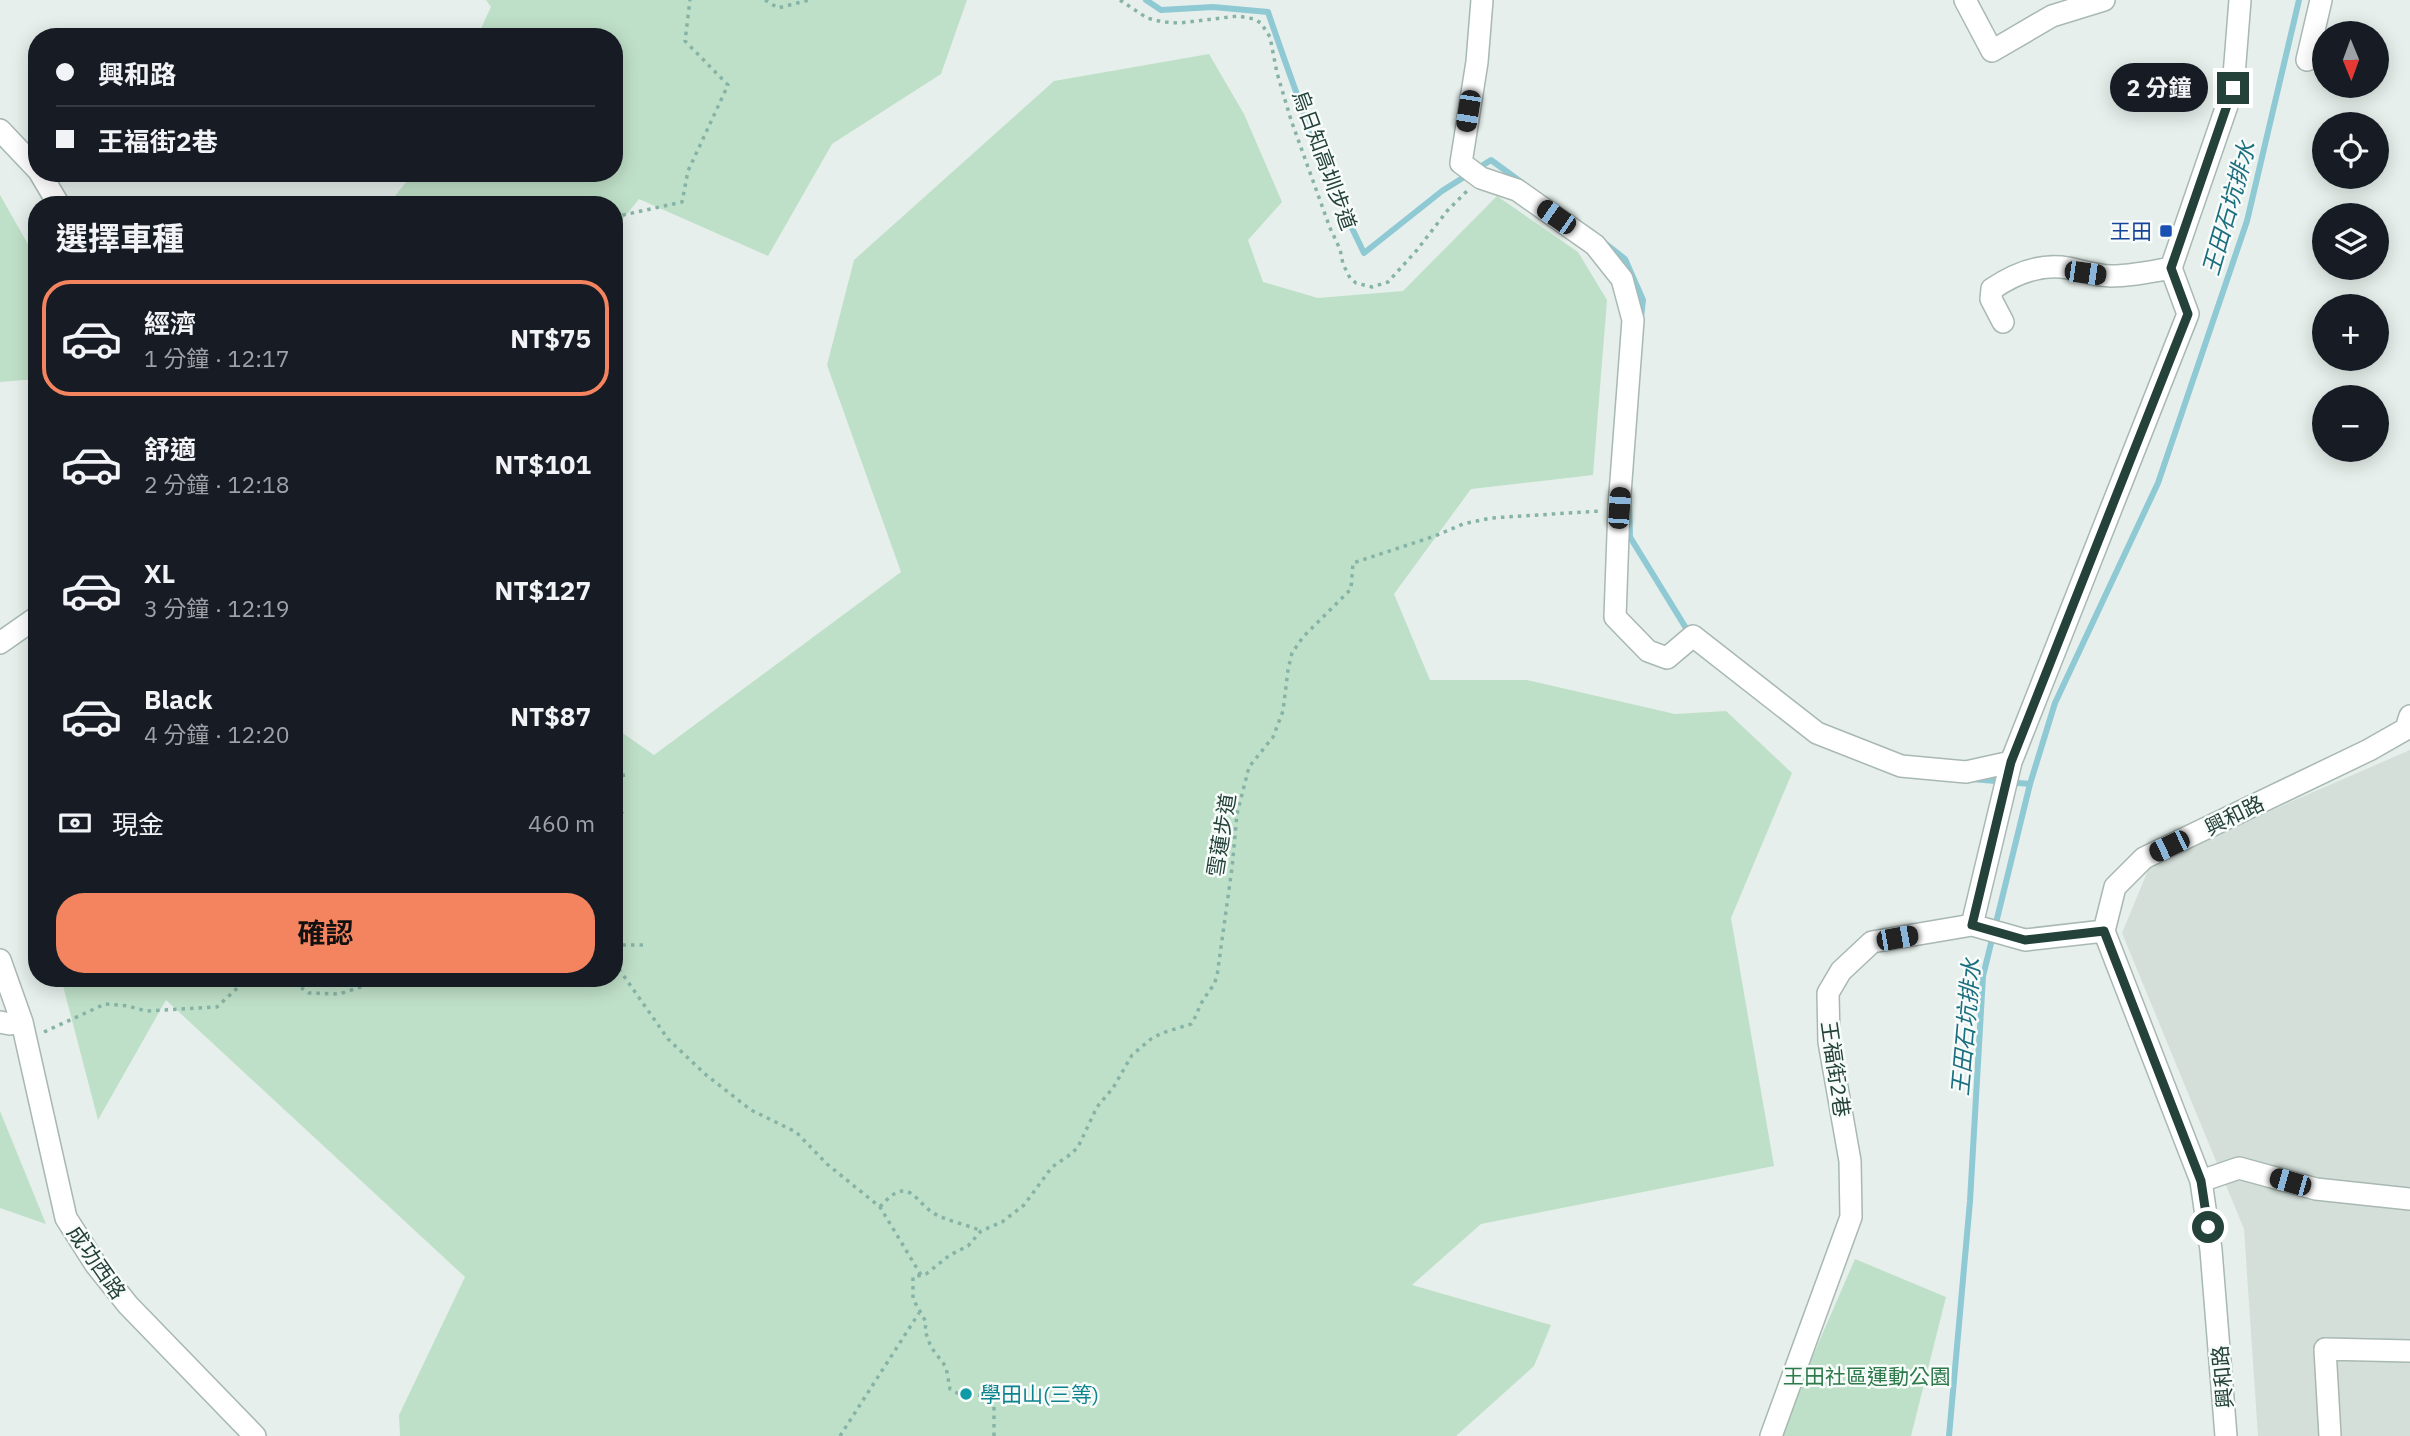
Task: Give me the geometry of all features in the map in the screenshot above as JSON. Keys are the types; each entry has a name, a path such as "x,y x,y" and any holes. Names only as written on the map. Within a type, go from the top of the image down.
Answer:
{"street":[{"path":"1482,0 1461,163 1481,178 1517,190 1595,244 1622,279 1633,320 1619,508 1615,617 1648,651 1667,658 1693,636 1817,733 1901,766 2008,775"},
{"path":"1965,0 1992,51 2052,16 2104,0"},
{"path":"2104,931 2025,940 1972,925 2008,775 2188,314 2171,268 2233,88 2240,0"},
{"path":"2307,60 2321,0"},
{"path":"0,130 28,160"},
{"path":"2003,322 1991,299 1992,289 2009,277 2027,271 2045,267 2067,267 2109,276 2171,268"},
{"path":"0,643 28,623"},
{"name":"興和路","path":"2227,1436 2211,1250 2201,1181 2104,931 2115,887 2144,858 2370,750 2406,729 2410,716"},
{"name":"王福街2巷","path":"1771,1436 1851,1217 1850,1161 1829,1042 1828,993 1840,971 1872,942 1972,925"},
{"name":"成功西路","path":"0,960 24,1031 66,1218 96,1265 128,1305 255,1436"},
{"path":"0,1022 24,1031"},
{"path":"2201,1181 2239,1168 2316,1189 2410,1199"},
{"path":"2330,1436 2325,1349 2410,1351"}],"path":[{"path":"623,215 682,202 688,171 728,85 685,41 690,0"},
{"path":"765,0 778,8 809,0"},
{"name":"烏日知高圳步道","path":"1120,0 1147,18 1163,22 1179,23 1238,16 1261,23 1270,37 1291,120 1340,249 1343,264 1350,278 1356,283 1372,287 1388,282 1452,205 1481,178"},
{"name":"雪蓮步道","path":"981,1231 1002,1222 1024,1205 1052,1167 1077,1147 1097,1107 1113,1088 1132,1055 1161,1033 1191,1024 1214,986 1232,868 1237,814 1249,767 1273,737 1292,653 1351,589 1353,563 1463,524 1482,520 1619,508"},
{"path":"623,945 643,945"},
{"path":"623,976 668,1039 705,1074 751,1110 796,1132 827,1164 880,1207 921,1275"},
{"path":"24,1031 105,1004 146,1011 217,1007 238,987"},
{"path":"300,987 309,993 339,994 361,987"},
{"path":"880,1207 890,1196 905,1191 912,1193 937,1215 981,1231 968,1246 950,1255 926,1274 914,1275 913,1299 926,1322 925,1331 931,1347 946,1367 950,1389 964,1398 975,1394 994,1398 994,1436"},
{"path":"840,1436 919,1313"}],"shaded area":[{"path":"2410,750 2410,1436 2258,1436 2244,1229 2122,933 2151,863"}],"green space":[{"path":"486,0 967,0 941,74 832,144 768,256 639,199 623,219 623,196 395,196 406,182 623,182 623,28 481,28 491,7"},
{"path":"1209,54 1244,114 1282,202 1248,240 1263,282 1318,298 1403,291 1497,196 1578,252 1607,300 1593,475 1471,489 1394,594 1430,680 1527,680 1675,714 1726,711 1792,773 1731,918 1774,1166 1481,1224 1412,1285 1551,1325 1534,1366 1456,1436 400,1436 399,1415 465,1277 166,1000 98,1120 63,987 623,987 623,733 654,755 901,572 827,365 854,260 1054,81"},
{"path":"0,195 28,244 28,380 0,382"},
{"path":"0,1111 46,1224 0,1208"},
{"name":"王田社區運動公園","path":"1855,1259 1946,1297 1911,1436 1778,1436"}],"waterway":[{"path":"1146,0 1161,10 1213,7 1268,12 1312,134 1364,253 1442,191 1491,160 1521,182"},
{"name":"王田石坑排水","path":"1949,1436 1970,1201 1983,976 2030,784 2055,703 2158,483 2247,221 2299,0"},
{"path":"1606,244 1625,259 1643,300 1641,318"},
{"path":"1629,499 1630,537 1689,633"},
{"path":"1972,779 2030,784"}],"place":[{"name":"王田","path":"2166,231"},
{"name":"學田山(三等)","path":"966,1394"}],"route":[{"path":"2208,1227 2201,1181 2104,931 2025,940 1972,925 2011,762 2188,314 2171,268 2233,88"}]}
